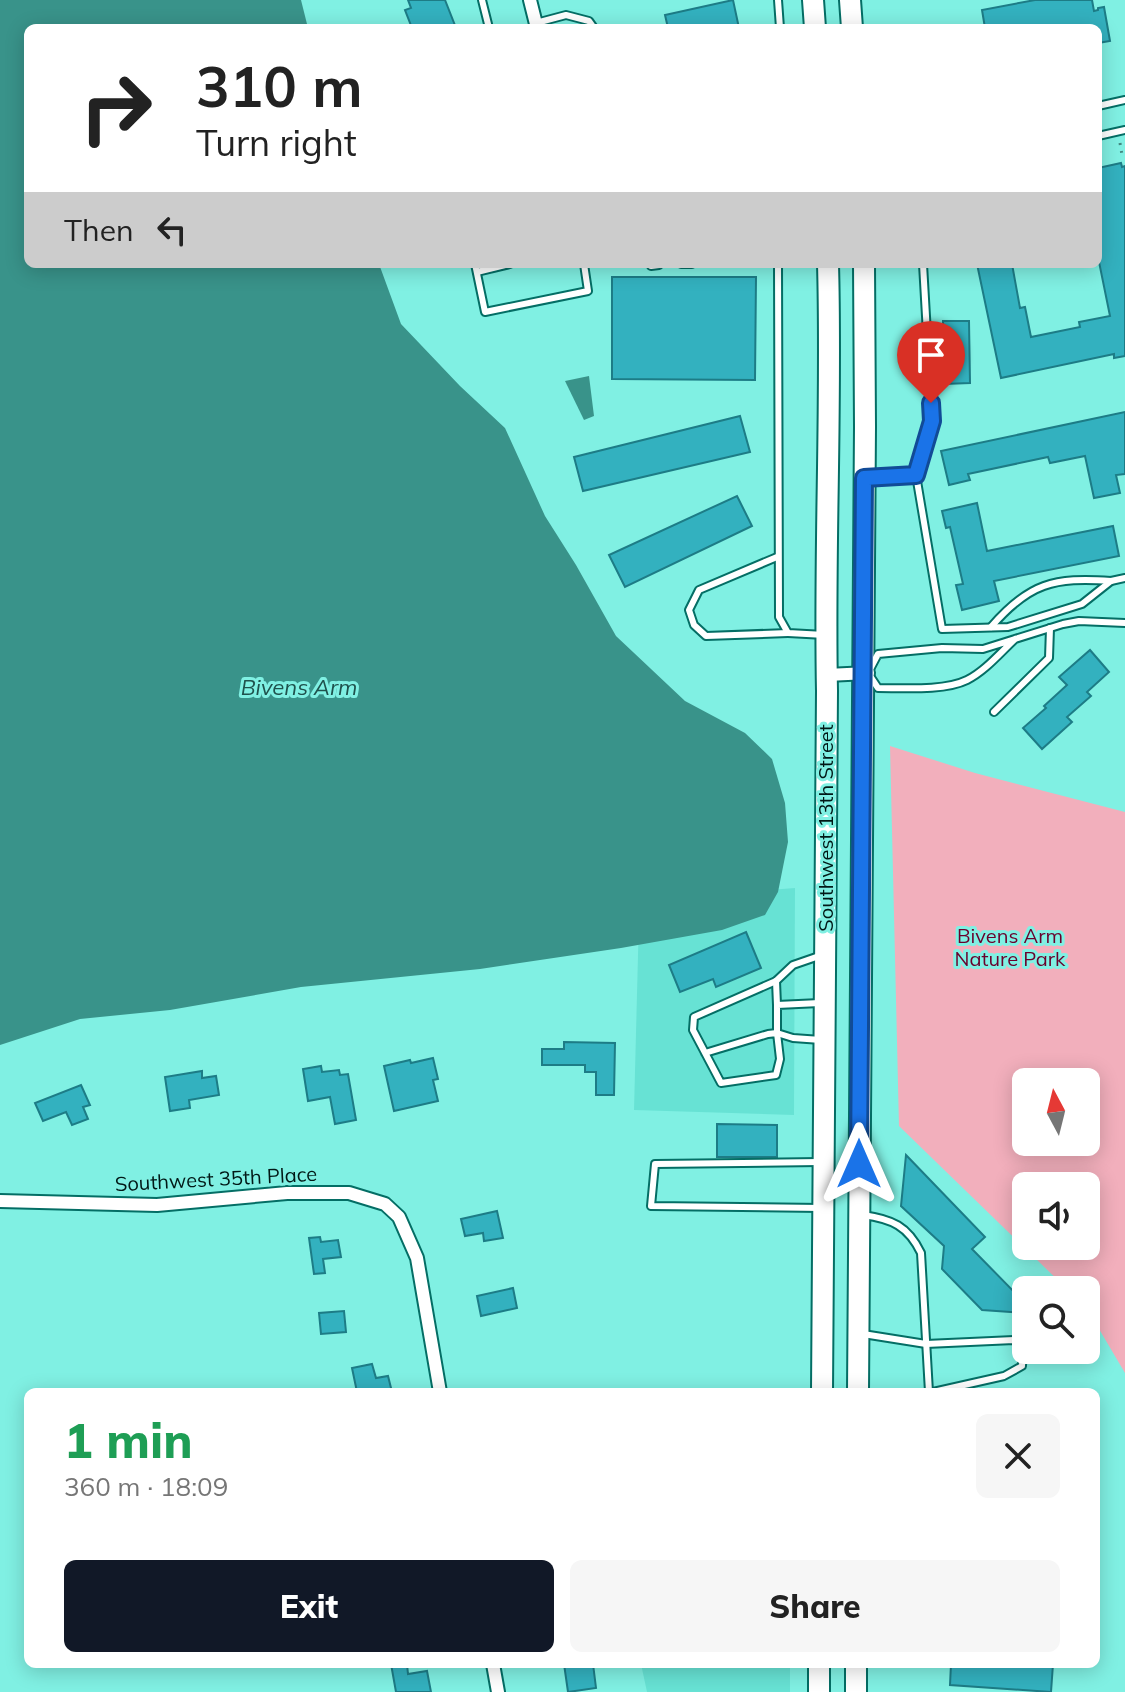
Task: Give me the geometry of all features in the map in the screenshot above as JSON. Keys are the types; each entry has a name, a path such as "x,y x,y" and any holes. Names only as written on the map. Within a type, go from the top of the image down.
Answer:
{"main road":[{"path":"813,0 815,24"},
{"path":"850,0 852,24"},
{"name":"Southwest 13th Street","path":"822,1388 830,406 828,268"},
{"name":"Southwest 13th Street","path":"858,1388 866,673 864,268"},
{"path":"819,1668 819,1692"},
{"path":"856,1668 856,1692"}],"street":[{"path":"530,0 536,24"},
{"path":"827,675 866,673"},
{"name":"Southwest 35th Place","path":"0,1201 157,1205 287,1193 349,1193 385,1204 399,1217 417,1258 439,1388"},
{"path":"494,1668 498,1692"}],"lane":[{"path":"482,0 488,24"},
{"path":"778,0 780,24"},
{"path":"542,24 566,15 591,24"},
{"path":"1102,105 1125,100"},
{"path":"1102,135 1125,130"},
{"path":"476,268 485,312 588,291 585,268"},
{"path":"778,268 777,557 779,617 788,633"},
{"path":"923,268 932,421 916,475 942,629 1008,627 1082,604 1111,581"},
{"path":"864,478 916,475"},
{"path":"777,557 699,590 689,610 694,625 706,636 788,633 826,636"},
{"path":"991,627 1018,599 1043,587 1076,580 1111,581 1125,578"},
{"path":"1015,639 992,662 965,681 929,688 878,688 866,673 878,654 942,648 983,649 1050,628 1079,621 1125,623"},
{"path":"994,712 1049,658 1050,628"},
{"path":"776,981 780,1059 776,1075 721,1083 693,1030 694,1017 776,981 793,965 825,953"},
{"path":"777,1005 825,1002"},
{"path":"705,1053 777,1033 825,1041"},
{"path":"823,1162 655,1164 651,1206 823,1208"},
{"path":"859,1215 874,1216 906,1229 921,1253 931,1388"},
{"path":"858,1333 926,1344 1014,1340 1023,1348 1022,1366 1004,1376 949,1388"}],"shaded area":[{"path":"795,888 794,1115 634,1110 639,916 769,890"},
{"path":"642,1668 790,1668 790,1692 647,1692"}],"green space":[{"name":"Bivens Arm Nature Park","path":"890,746 975,773 1125,812 1125,1373 1100,1331 1100,1276 1054,1276 1037,1260 1100,1260 1100,1172 1012,1172 1012,1236 899,1126"}],"water":[{"name":"Bivens Arm","path":"0,0 301,0 307,24 24,24 24,268 380,268 401,324 505,428 545,516 616,636 685,701 745,733 772,759 785,803 788,842 778,892 765,915 722,930 480,969 301,987 170,1010 80,1019 0,1045"},
{"path":"589,376 594,416 584,420 565,381"}],"building":[{"path":"408,0 445,0 454,24 410,24 405,10 411,8"},
{"path":"733,0 738,24 667,24 665,15"},
{"path":"1035,0 1092,0 1094,11 1104,7 1110,41 1102,42 1102,24 984,24 982,10"},
{"path":"1121,163 1122,167 1125,166 1125,356 1114,358 1114,354 1001,378 978,268 1013,268 1020,308 1025,307 1031,337 1080,327 1079,322 1110,316 1100,268 1102,167"},
{"path":"612,277 756,277 755,380 612,379"},
{"path":"943,321 969,321 970,383 944,384"},
{"path":"1125,412 1125,474 1116,475 1120,493 1094,498 1085,456 1050,463 1048,457 968,474 970,480 949,485 941,451"},
{"path":"740,416 750,452 583,491 574,457"},
{"path":"737,496 752,526 625,587 609,555"},
{"path":"977,503 987,551 1113,526 1119,556 994,581 999,601 962,610 956,585 963,584 950,527 946,528 942,511"},
{"path":"1090,650 1109,672 1087,692 1091,696 1067,717 1072,722 1042,749 1023,728 1067,685 1059,677"},
{"path":"746,932 761,968 716,987 713,979 680,992 669,965"},
{"path":"564,1042 615,1043 614,1095 596,1095 596,1072 585,1072 585,1065 542,1065 542,1049 564,1049"},
{"path":"433,1058 438,1079 433,1080 438,1101 394,1111 384,1066"},
{"path":"321,1066 322,1072 339,1070 340,1075 348,1074 356,1120 335,1124 330,1097 308,1101 303,1069"},
{"path":"202,1071 202,1078 216,1076 219,1095 189,1100 190,1108 170,1111 165,1077"},
{"path":"81,1085 90,1105 83,1107 88,1119 72,1125 66,1112 43,1121 35,1103"},
{"path":"717,1124 777,1125 777,1157 717,1157"},
{"path":"906,1155 985,1237 972,1249 1012,1290 1012,1312 982,1310 942,1269 944,1246 901,1206"},
{"path":"497,1211 503,1238 484,1241 483,1233 465,1236 461,1219"},
{"path":"320,1237 321,1242 338,1240 341,1257 323,1259 325,1273 314,1274 309,1238"},
{"path":"513,1288 517,1308 481,1316 477,1296"},
{"path":"344,1311 346,1332 321,1334 319,1313"},
{"path":"372,1364 376,1378 388,1376 391,1388 356,1388 352,1368"},
{"path":"392,1668 407,1668 408,1674 427,1671 431,1692 396,1692"},
{"path":"565,1668 594,1668 596,1688 568,1692"},
{"path":"951,1668 1053,1668 1051,1692 950,1685"}],"route":[{"path":"859,1164 864,478 916,475 932,421 931,403"}]}
